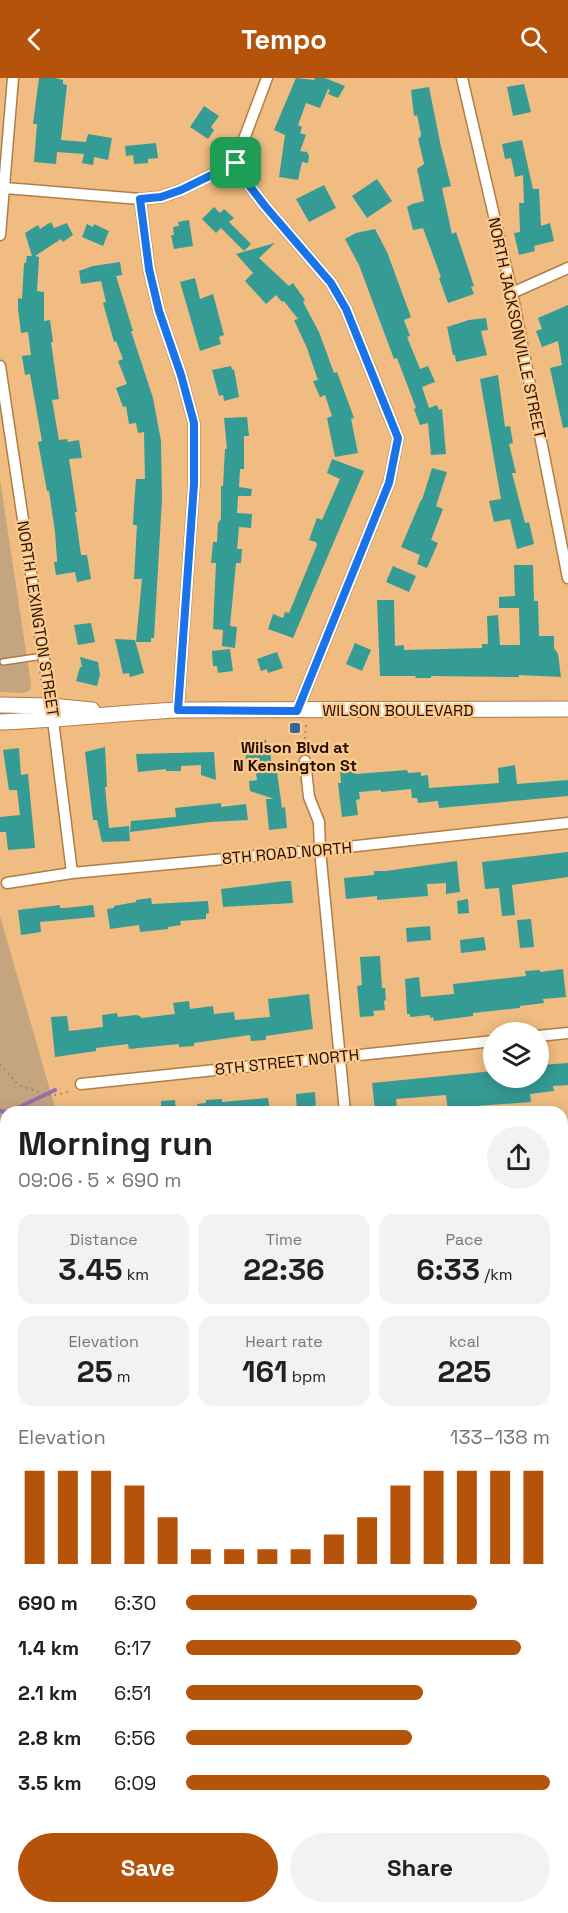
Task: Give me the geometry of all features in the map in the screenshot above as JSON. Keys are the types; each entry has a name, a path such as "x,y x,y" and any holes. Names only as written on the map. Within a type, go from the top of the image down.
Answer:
{"main road":[{"name":"WILSON BOULEVARD","path":"0,705 52,713"},
{"name":"WILSON BOULEVARD","path":"0,722 52,713 178,710 568,709"}],"street":[{"path":"0,235 13,78"},
{"path":"5,188 140,199 161,197 181,190 236,163 267,78"},
{"name":"NORTH JACKSONVILLE STREET","path":"462,78 512,293 568,578"},
{"path":"236,163 245,180 265,206 331,283 346,309 398,438 389,483 297,711"},
{"path":"140,199 149,269 159,311 181,375 194,423 194,484 178,710"},
{"path":"512,293 568,268"},
{"name":"NORTH LEXINGTON STREET","path":"0,366 3,410 44,656 72,873"},
{"path":"305,761 309,797 319,822 344,1106"},
{"name":"8TH ROAD NORTH","path":"7,883 72,873 320,850 568,823"},
{"path":"549,1035 568,1033"},
{"name":"8TH STREET NORTH","path":"81,1084 483,1042"}],"lane":[{"path":"3,662 44,656"}],"path":[{"path":"305,739 306,725"},
{"path":"0,1064 18,1085 51,1096 71,1092 81,1084"}],"shaded area":[{"path":"0,480 31,684 30,690 24,693 0,692"},
{"path":"0,916 55,1106 0,1106"}],"building":[{"path":"39,78 63,80 63,84 67,85 61,140 86,142 88,134 112,138 108,160 94,157 93,165 82,163 84,154 57,152 56,164 34,162 37,124 33,124"},
{"path":"296,78 314,80 325,78 345,86 338,98 328,94 330,90 328,89 320,108 306,103 298,125 302,127 300,133 306,135 300,151 307,152 309,156 308,163 302,162 298,180 279,177 285,135 274,130"},
{"path":"524,84 531,112 513,116 507,87"},
{"path":"429,87 451,186 442,188 452,234 456,232 474,286 471,287 474,294 448,303 423,228 413,230 407,207 424,201 417,169 424,164 418,138 421,134 417,115 414,116 411,90"},
{"path":"204,106 219,116 211,127 214,130 208,139 190,127"},
{"path":"522,140 533,189 539,189 541,226 550,223 554,241 534,246 535,251 519,255 514,233 520,232 519,203 524,203 523,175 515,177 511,158 505,159 502,144"},
{"path":"156,143 158,158 148,159 148,163 134,164 133,155 126,156 125,146"},
{"path":"377,179 392,201 367,218 352,196"},
{"path":"324,185 336,208 309,222 296,199"},
{"path":"214,207 220,213 224,209 234,218 229,222 251,244 244,251 221,228 216,233 202,219"},
{"path":"189,220 193,246 174,249 171,235 174,235 173,227 179,226 178,222"},
{"path":"51,222 54,228 67,223 73,235 63,242 61,239 35,256 39,257 37,291 44,292 44,321 50,320 53,342 51,342 59,399 52,400 59,440 67,439 68,442 79,440 82,458 69,459 81,555 87,555 91,579 77,582 75,572 56,575 55,532 38,442 42,441 30,374 25,375 22,356 31,355 28,332 21,333 18,309 18,298 22,299 24,263 26,263 27,256 32,256 25,233 38,225 40,229"},
{"path":"87,224 93,227 94,224 109,231 103,246 82,237"},
{"path":"375,229 387,252 411,317 404,320 410,336 407,337 420,369 428,366 435,382 422,387 429,408 437,405 439,410 442,409 446,454 431,455 428,423 420,425 397,358 394,359 359,265 345,239 356,233"},
{"path":"275,243 259,258 289,286 293,283 305,300 303,302 319,332 334,373 337,372 354,418 351,419 358,453 335,457 327,418 332,416 325,395 320,397 313,381 318,380 294,320 298,319 284,301 282,302 276,295 266,304 245,281 253,273 236,254"},
{"path":"120,262 122,275 116,276 153,398 161,441 162,499 154,638 151,638 151,642 136,642 142,579 134,579 137,525 133,525 136,479 145,479 144,432 138,433 136,423 129,424 126,406 123,407 116,388 127,384 118,361 123,359 116,341 114,342 103,303 106,302 101,281 81,284 79,271 93,266"},
{"path":"195,278 200,299 213,294 224,335 219,337 221,344 200,351 180,282"},
{"path":"568,305 568,427 563,428 550,368 562,365 558,341 542,347 536,331 542,329 538,318"},
{"path":"486,318 488,330 481,331 487,355 456,362 447,327 469,320"},
{"path":"231,366 232,370 234,369 239,397 224,401 223,395 219,396 212,370"},
{"path":"498,375 505,427 510,426 513,443 509,444 516,473 512,473 525,523 529,522 534,544 517,549 510,519 494,522 489,501 501,499 480,379"},
{"path":"247,417 249,436 244,436 244,469 240,469 239,487 252,489 251,496 238,496 237,513 252,514 251,528 239,527 237,549 242,549 241,563 236,563 230,626 237,627 235,648 222,646 223,630 213,629 216,563 211,563 213,542 217,542 218,523 221,519 221,486 223,486 225,449 227,449 224,418"},
{"path":"332,459 364,471 293,638 268,629 273,614 283,618 285,612 289,613 317,545 316,542 309,540 317,518 322,520 340,479 327,473"},
{"path":"432,468 447,472 436,506 443,509 431,540 438,543 427,568 417,564 420,555 401,547 422,500"},
{"path":"514,565 533,565 534,601 538,601 539,636 554,636 554,648 558,654 561,677 519,675 519,677 431,676 431,678 415,678 416,676 380,676 377,600 394,600 395,646 404,645 404,650 482,648 482,644 488,644 487,616 498,615 500,645 520,645 519,608 499,608 499,597 515,596"},
{"path":"393,566 416,576 409,592 386,582"},
{"path":"91,623 95,642 78,645 74,625"},
{"path":"115,639 135,640 144,673 130,677 129,673 123,674"},
{"path":"355,643 371,650 362,671 346,664"},
{"path":"230,649 233,671 218,673 217,666 213,666 212,651"},
{"path":"277,652 283,668 268,673 267,669 261,671 257,659"},
{"path":"80,657 98,662 100,675 97,686 76,681 80,667 82,667"},
{"path":"266,740 267,748 270,748 272,772 277,772 287,828 269,830 266,799 274,799 250,791 249,781 257,780 254,759 246,759 244,742"},
{"path":"105,747 107,787 105,787 109,828 129,826 130,841 102,842 97,820 93,820 85,752"},
{"path":"19,748 21,775 28,774 35,848 8,850 6,832 0,832 0,817 20,815 17,790 9,790 3,750"},
{"path":"214,752 216,780 201,775 201,765 181,766 181,771 166,771 166,769 138,772 136,754"},
{"path":"515,765 517,784 568,780 568,796 439,808 438,801 418,803 417,798 412,798 411,789 359,792 360,799 356,800 358,815 342,817 338,783 341,783 340,769 355,768 356,774 407,770 408,773 421,772 421,776 428,775 429,788 499,783 498,768"},
{"path":"221,803 221,807 246,804 248,820 210,822 130,832 131,821 176,817 175,808"},
{"path":"568,852 568,877 512,885 515,915 502,916 499,888 485,889 482,862"},
{"path":"457,861 460,892 446,894 446,883 427,884 428,896 377,900 377,896 346,899 344,878 374,875 374,871"},
{"path":"291,881 293,903 223,907 221,889"},
{"path":"151,898 152,904 208,901 209,913 206,914 206,919 180,921 181,925 168,927 168,929 140,932 139,925 110,929 107,909"},
{"path":"468,899 469,913 458,914 457,901"},
{"path":"60,905 60,908 65,908 93,905 95,917 40,922 41,932 21,935 18,910"},
{"path":"531,919 534,947 520,948 517,920"},
{"path":"430,926 431,940 407,942 406,928"},
{"path":"484,937 486,950 461,953 460,940"},
{"path":"380,956 382,988 385,988 385,1010 373,1011 374,1016 360,1017 357,986 362,985 360,957"},
{"path":"563,969 566,997 543,999 544,1003 520,1006 520,1008 473,1013 473,1016 434,1021 430,1015 410,1017 410,1014 407,1014 405,979 419,977 421,997 454,994 453,984 526,976 525,971"},
{"path":"309,994 313,1029 266,1036 266,1040 251,1041 250,1035 194,1043 194,1046 179,1047 179,1044 129,1049 128,1044 55,1057 51,1017 67,1016 69,1031 103,1027 102,1015 117,1013 118,1017 136,1015 141,1018 175,1014 173,1003 189,1001 190,1009 213,1006 214,1014 234,1012 235,1020 270,1017 268,999"},
{"path":"568,1063 568,1085 553,1086 554,1091 530,1094 531,1102 447,1106 446,1095 396,1099 397,1106 375,1106 372,1083 483,1072 483,1088 549,1088 549,1064"},
{"path":"315,1092 316,1106 297,1106 296,1094"},
{"path":"268,1098 269,1106 197,1106 197,1104 206,1103 206,1100 222,1099 222,1102"},
{"path":"175,1100 176,1106 161,1106 161,1101"}],"waterway":[{"path":"22,1106 55,1090"}],"place":[{"name":"Wilson Blvd at N Kensington St","path":"295,728"}],"route":[{"path":"236,163 245,180 265,206 331,283 346,309 398,438 389,483 297,711 178,710 194,484 194,423 181,375 159,311 149,269 140,199 161,197 181,190 236,163"}]}
